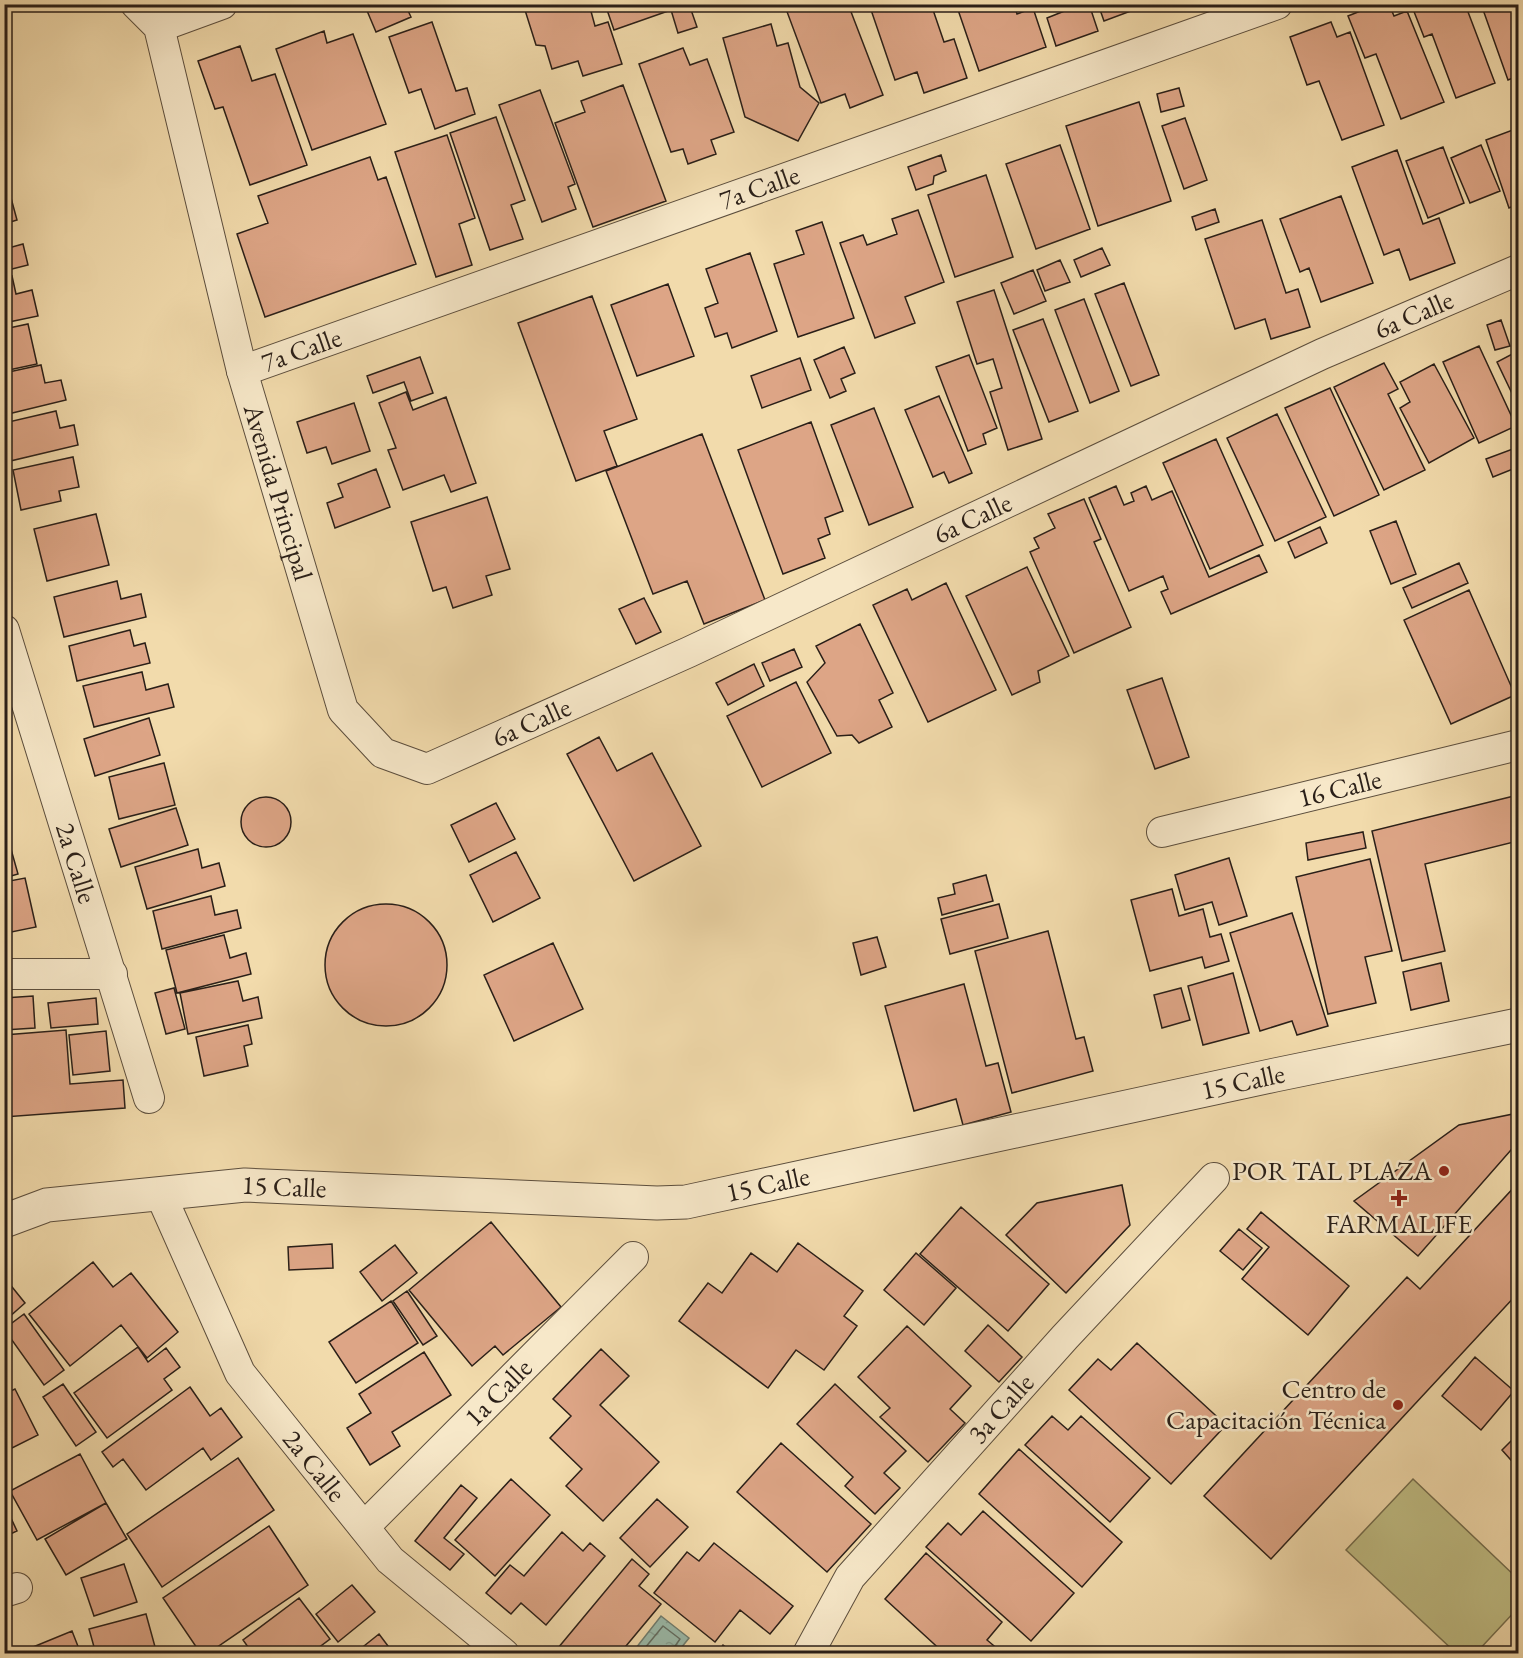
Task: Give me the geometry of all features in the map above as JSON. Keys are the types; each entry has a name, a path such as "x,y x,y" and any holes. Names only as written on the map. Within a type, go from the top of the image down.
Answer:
{"street":[{"path":"136,4 159,27 222,4"},
{"name":"7a Calle","path":"242,371 1277,4"},
{"name":"Avenida Principal","path":"159,27 242,371 344,710 383,753 427,770"},
{"name":"6a Calle","path":"427,770 700,647 1322,354 1518,270"},
{"name":"2a Calle","path":"4,630 149,1098"},
{"name":"16 Calle","path":"1162,832 1518,745"},
{"path":"4,974 112,974"},
{"name":"15 Calle","path":"4,1221 46,1205 245,1185 657,1203 686,1202 1518,1025"},
{"name":"3a Calle","path":"808,1653 850,1577 1065,1337 1214,1178"},
{"name":"2a Calle","path":"160,1193 240,1373 390,1560 504,1653"},
{"name":"1a Calle","path":"364,1527 633,1257"}],"shaded area":[{"path":"1413,1479 1518,1579 1518,1608 1476,1653 1456,1653 1346,1550"}],"water":[{"path":"661,1616 689,1638 677,1653 632,1653"}],"building":[{"path":"405,4 411,17 376,32 365,6"},
{"path":"531,4 589,4 595,26 608,22 622,64 583,76 578,61 552,69 545,46 536,45 524,7"},
{"path":"605,4 689,4 697,27 678,33 671,10 614,30"},
{"path":"797,4 848,4 883,95 850,108 845,94 821,103 786,9"},
{"path":"869,4 931,4 944,42 954,39 967,78 924,93 917,72 895,80"},
{"path":"956,4 1014,4 1017,14 1033,8 1046,47 979,71"},
{"path":"1082,4 1089,4 1098,31 1056,46 1047,18"},
{"path":"1098,4 1147,4 1147,5 1104,21"},
{"path":"1378,4 1389,4 1394,16 1407,11 1444,102 1401,119 1376,54 1365,58 1348,16"},
{"path":"1411,4 1465,4 1495,83 1456,98 1432,34 1424,37"},
{"path":"1481,4 1518,4 1518,76 1508,80"},
{"path":"432,22 456,91 467,88 475,114 435,129 421,89 409,93 389,37"},
{"path":"1331,22 1337,37 1350,32 1384,125 1342,140 1319,81 1307,85 1290,37"},
{"path":"771,24 777,46 788,43 800,87 819,103 798,141 745,117 723,38"},
{"path":"324,31 327,43 353,34 386,124 312,150 276,49"},
{"path":"240,46 252,81 275,74 307,165 250,185 223,107 215,109 198,61"},
{"path":"683,48 690,65 707,59 734,132 711,140 716,154 688,164 683,149 671,152 639,64"},
{"path":"623,85 666,201 593,227 555,123 585,112 581,101"},
{"path":"1179,88 1184,106 1161,112 1157,94"},
{"path":"540,90 575,184 568,187 576,209 542,222 499,105"},
{"path":"1139,102 1171,201 1098,226 1066,126"},
{"path":"496,117 525,200 511,205 523,239 490,250 450,133"},
{"path":"1185,118 1207,180 1184,189 1162,126"},
{"path":"1518,128 1518,204 1509,208 1486,140"},
{"path":"447,135 475,218 459,224 472,265 436,277 395,152"},
{"path":"1060,145 1090,229 1036,249 1006,164"},
{"path":"1481,145 1500,191 1470,203 1451,158"},
{"path":"1443,147 1464,203 1428,218 1406,161"},
{"path":"1397,150 1423,224 1439,218 1455,263 1410,280 1399,249 1384,255 1352,167"},
{"path":"941,155 946,171 934,176 933,184 916,190 908,167"},
{"path":"370,157 378,180 386,177 416,264 265,317 237,234 268,223 258,196"},
{"path":"986,175 1013,257 955,277 928,195"},
{"path":"1341,196 1373,283 1321,302 1309,268 1300,272 1280,219"},
{"path":"11,198 17,220 4,224 4,200"},
{"path":"1215,209 1219,222 1196,230 1192,217"},
{"path":"918,210 944,282 905,297 915,323 875,338 840,243 863,235 867,245 897,234 892,219"},
{"path":"1262,220 1286,293 1298,289 1310,327 1271,339 1265,319 1235,329 1205,239"},
{"path":"822,222 854,318 798,337 774,264 804,254 796,231"},
{"path":"23,244 28,265 4,271 4,248"},
{"path":"1102,248 1110,265 1081,277 1074,260"},
{"path":"750,253 777,331 732,348 727,333 715,337 705,308 718,303 706,269"},
{"path":"1060,260 1070,282 1045,291 1037,270"},
{"path":"1033,270 1046,301 1014,314 1001,283"},
{"path":"12,276 16,294 32,290 38,316 4,323 4,278"},
{"path":"1124,283 1159,375 1131,386 1095,294"},
{"path":"668,284 694,356 637,376 611,305"},
{"path":"994,290 1042,439 1008,450 990,392 1002,388 993,359 977,364 957,302"},
{"path":"592,296 637,419 604,431 617,466 576,481 518,323"},
{"path":"1084,299 1119,391 1090,403 1055,310"},
{"path":"1043,319 1078,411 1049,422 1013,330"},
{"path":"1501,320 1510,346 1495,350 1487,325"},
{"path":"28,324 37,364 4,371 4,329"},
{"path":"1479,346 1516,426 1479,443 1443,362"},
{"path":"844,347 855,373 841,379 846,391 830,398 814,360"},
{"path":"1518,351 1518,406 1497,362"},
{"path":"969,355 997,428 983,434 986,444 968,451 936,367"},
{"path":"420,357 433,393 411,401 404,382 373,393 367,376"},
{"path":"800,358 811,390 762,408 751,376"},
{"path":"1384,363 1398,389 1388,394 1425,470 1384,490 1334,387"},
{"path":"1434,364 1474,438 1429,463 1400,408 1410,402 1400,382"},
{"path":"41,365 45,383 61,380 66,400 4,415 4,373"},
{"path":"1330,388 1379,495 1334,516 1285,408"},
{"path":"406,392 413,410 446,397 476,483 451,492 444,475 403,490 388,450 396,448 379,403"},
{"path":"939,396 972,473 949,483 944,472 933,477 905,410"},
{"path":"354,403 370,451 332,464 326,447 307,453 297,422"},
{"path":"874,408 913,507 869,525 831,425"},
{"path":"56,411 60,428 74,425 78,445 6,462 4,423"},
{"path":"1277,414 1326,517 1275,541 1227,438"},
{"path":"811,422 843,511 825,518 830,534 818,539 825,558 783,574 738,450"},
{"path":"702,434 765,600 704,624 687,581 653,594 606,471"},
{"path":"1216,439 1263,545 1210,569 1163,463"},
{"path":"1518,447 1518,467 1493,477 1486,459"},
{"path":"73,457 79,487 59,491 61,501 21,510 13,470"},
{"path":"376,469 390,507 335,528 327,503 343,497 338,484"},
{"path":"1116,486 1124,505 1134,501 1131,493 1146,486 1152,500 1172,491 1209,577 1259,555 1267,572 1171,614 1161,592 1168,589 1163,576 1129,591 1089,498"},
{"path":"487,497 510,569 486,576 492,595 453,608 446,587 433,591 411,522"},
{"path":"1084,499 1101,539 1094,542 1131,627 1074,653 1030,552 1039,548 1034,538 1055,528 1048,514"},
{"path":"96,514 109,565 47,581 34,529"},
{"path":"1396,521 1416,574 1391,584 1370,531"},
{"path":"1320,527 1327,543 1295,558 1288,542"},
{"path":"1459,563 1468,583 1412,608 1403,588"},
{"path":"1027,567 1069,656 1038,671 1040,682 1012,695 966,596"},
{"path":"117,581 121,599 141,594 146,617 64,637 54,597"},
{"path":"946,583 996,690 928,722 873,605 907,589 912,600"},
{"path":"1469,590 1515,695 1451,724 1404,620"},
{"path":"644,598 661,632 636,644 619,609"},
{"path":"860,624 893,693 879,700 892,727 859,743 852,735 837,736 807,682 825,663 816,646"},
{"path":"130,630 134,646 145,643 150,663 77,681 69,646"},
{"path":"794,649 802,667 770,681 762,663"},
{"path":"754,664 764,686 728,705 716,683"},
{"path":"142,672 146,690 168,684 174,707 94,727 83,686"},
{"path":"1162,678 1189,757 1155,769 1127,690"},
{"path":"796,682 831,753 762,787 727,716"},
{"path":"149,718 160,755 95,776 84,739"},
{"path":"599,737 617,771 652,753 701,846 634,881 567,754"},
{"path":"164,763 175,805 119,819 109,777"},
{"path":"1518,795 1518,841 1425,864 1445,951 1402,961 1372,831"},
{"path":"261,797 271,797 284,804 291,817 291,827 284,840 271,847 261,847 252,843 245,836 241,827 241,817 245,808 252,801"},
{"path":"496,803 515,839 469,862 451,825"},
{"path":"176,808 188,845 121,867 109,829"},
{"path":"1363,832 1366,848 1308,860 1306,843"},
{"path":"4,835 7,835 18,874 4,878"},
{"path":"198,849 202,868 219,863 225,886 147,909 135,867"},
{"path":"516,852 540,898 493,922 470,875"},
{"path":"1229,858 1247,916 1219,925 1212,902 1185,910 1175,875"},
{"path":"1370,859 1392,951 1365,957 1376,1003 1328,1014 1296,877"},
{"path":"986,875 993,901 942,915 938,898 955,894 953,884"},
{"path":"25,878 36,927 6,933 7,941 4,942 4,882"},
{"path":"1172,889 1179,916 1203,909 1210,937 1221,934 1229,961 1205,968 1202,957 1150,971 1131,900"},
{"path":"211,896 215,915 237,910 241,928 162,949 153,911"},
{"path":"386,904 410,908 429,922 443,941 447,965 443,989 429,1008 410,1022 386,1026 362,1022 343,1008 329,989 325,965 329,941 343,922 362,908"},
{"path":"999,904 1008,938 950,954 941,919"},
{"path":"1518,906 1518,938 1512,908"},
{"path":"1292,913 1328,1026 1297,1035 1292,1021 1260,1031 1230,933"},
{"path":"1048,931 1076,1039 1084,1037 1093,1071 1012,1093 975,951"},
{"path":"224,935 230,958 246,953 251,974 177,993 166,950"},
{"path":"877,937 886,967 861,975 853,943"},
{"path":"553,943 583,1009 514,1041 484,975"},
{"path":"1441,963 1449,1001 1411,1010 1403,972"},
{"path":"1233,973 1249,1033 1203,1045 1188,986"},
{"path":"238,981 243,1001 258,997 262,1018 188,1034 180,993"},
{"path":"964,984 986,1066 998,1063 1011,1112 963,1125 956,1099 914,1111 885,1006"},
{"path":"174,988 185,1029 166,1034 155,993"},
{"path":"1181,988 1190,1020 1162,1028 1154,995"},
{"path":"33,996 35,1028 4,1030 4,998"},
{"path":"96,998 98,1024 51,1028 48,1003"},
{"path":"248,1025 252,1044 244,1046 248,1066 204,1076 196,1037"},
{"path":"66,1030 70,1084 123,1080 125,1108 4,1117 4,1035"},
{"path":"106,1031 110,1071 73,1075 69,1035"},
{"name":"POR TAL PLAZA","path":"1518,1113 1518,1142 1418,1256 1354,1201 1459,1125"},
{"path":"1518,1183 1518,1293 1271,1559 1204,1496 1407,1277 1420,1289"},
{"path":"1122,1185 1130,1225 1066,1293 1006,1235 1037,1203"},
{"path":"961,1207 1049,1284 1008,1331 920,1254"},
{"path":"1261,1212 1349,1286 1308,1335 1242,1279 1269,1247 1247,1229"},
{"path":"491,1222 561,1307 503,1355 495,1346 472,1366 409,1290"},
{"path":"1239,1229 1262,1248 1243,1270 1220,1251"},
{"path":"798,1243 863,1291 844,1316 857,1326 824,1370 796,1350 768,1388 679,1321 708,1283 722,1293 751,1253 777,1272"},
{"path":"332,1244 333,1268 289,1270 288,1247"},
{"path":"395,1245 417,1273 382,1301 360,1272"},
{"path":"916,1253 956,1288 924,1325 884,1290"},
{"path":"93,1262 113,1287 131,1273 178,1332 147,1358 121,1325 70,1366 29,1314"},
{"path":"4,1277 25,1303 8,1318 4,1315"},
{"path":"407,1291 437,1336 423,1345 393,1301"},
{"path":"391,1301 418,1343 356,1383 329,1342"},
{"path":"24,1314 64,1370 44,1385 4,1329"},
{"path":"988,1325 1022,1357 999,1382 965,1351"},
{"path":"907,1326 971,1386 950,1409 965,1423 928,1462 880,1417 890,1408 858,1377"},
{"path":"1137,1343 1226,1425 1171,1484 1069,1390 1098,1359 1111,1370"},
{"path":"138,1347 148,1362 166,1348 180,1367 164,1379 172,1390 107,1438 74,1393"},
{"path":"601,1349 629,1376 600,1405 659,1462 603,1521 566,1486 582,1469 550,1438 571,1416 553,1399"},
{"path":"424,1352 451,1395 392,1432 400,1446 370,1465 347,1428 371,1413 359,1394"},
{"path":"1475,1357 1514,1391 1481,1430 1442,1396"},
{"path":"63,1384 96,1432 76,1446 43,1397"},
{"path":"835,1384 906,1451 884,1473 900,1488 875,1514 845,1486 853,1477 797,1424"},
{"path":"190,1387 210,1416 221,1408 242,1437 211,1460 203,1448 146,1490 123,1459 113,1467 102,1452"},
{"path":"15,1389 38,1435 4,1452 4,1394"},
{"path":"1052,1416 1068,1430 1081,1416 1150,1478 1110,1522 1025,1445"},
{"path":"1518,1434 1518,1468 1502,1450"},
{"path":"781,1443 871,1524 827,1572 737,1492"},
{"path":"1019,1449 1122,1542 1082,1587 979,1494"},
{"path":"80,1454 106,1503 37,1540 10,1491"},
{"path":"238,1458 274,1510 162,1587 127,1534"},
{"path":"511,1479 550,1515 495,1576 455,1540"},
{"path":"461,1485 477,1498 444,1538 464,1554 450,1570 415,1541"},
{"path":"657,1499 688,1527 650,1567 620,1538"},
{"path":"4,1503 17,1531 4,1537"},
{"path":"106,1503 127,1539 66,1575 45,1539"},
{"path":"983,1511 1074,1593 1031,1641 926,1547 948,1523 961,1535"},
{"path":"269,1526 308,1585 207,1654 201,1654 163,1598"},
{"path":"562,1532 583,1551 590,1543 605,1556 546,1625 521,1603 511,1614 486,1593 510,1565 524,1576"},
{"path":"714,1543 793,1606 770,1634 740,1610 715,1642 654,1593 687,1552 699,1561"},
{"path":"926,1553 1002,1622 987,1640 999,1650 996,1654 945,1654 885,1599"},
{"path":"632,1559 649,1574 639,1586 661,1604 621,1652 623,1654 564,1654 558,1648"},
{"path":"124,1564 137,1602 94,1616 81,1578"},
{"path":"352,1585 375,1612 338,1642 316,1614"},
{"path":"299,1598 330,1639 310,1654 253,1654 243,1640"},
{"path":"146,1614 157,1654 96,1654 89,1629"},
{"path":"72,1631 81,1654 16,1654"},
{"path":"379,1634 394,1654 354,1654"},
{"path":"723,1645 735,1654 717,1654"}],"place":[{"name":"POR TAL PLAZA","path":"1444,1171"},
{"name":"FARMALIFE","path":"1399,1198"},
{"name":"Centro de Capacitación Técnica","path":"1398,1405"}]}
